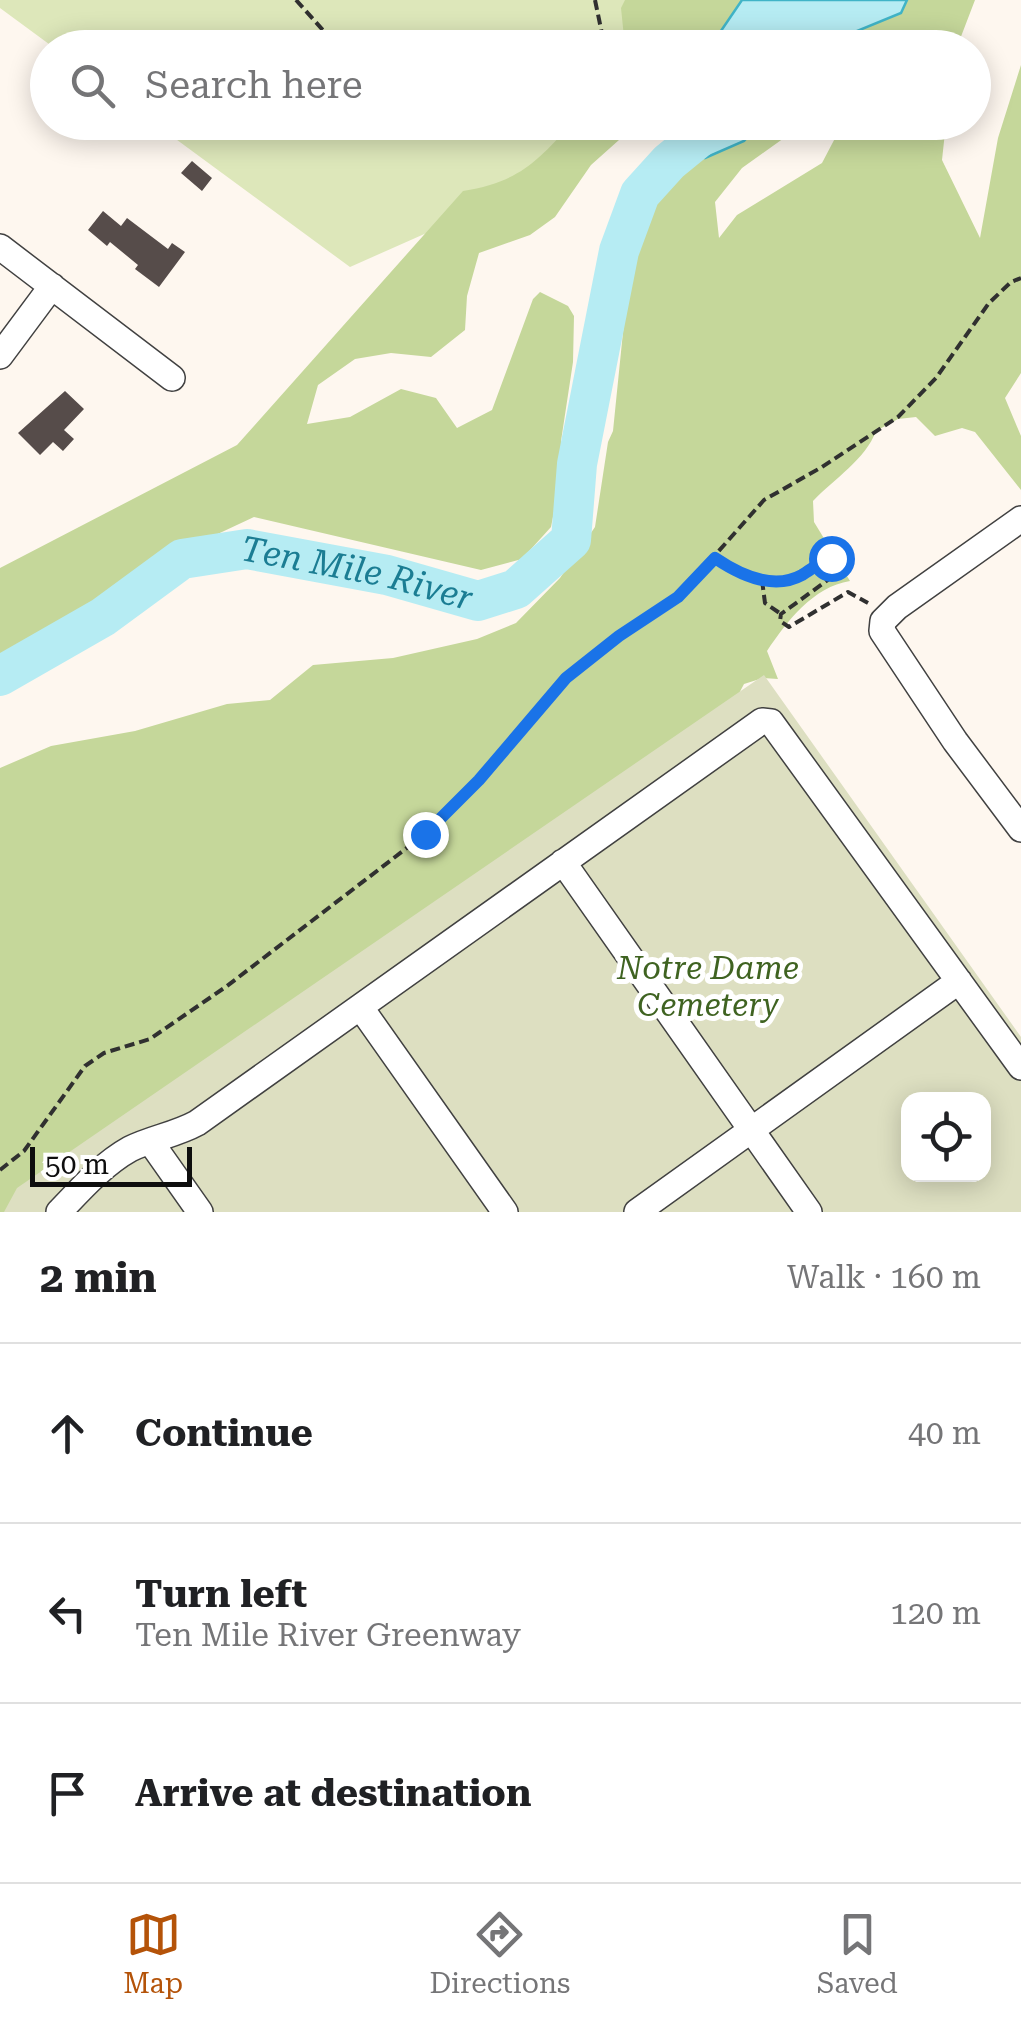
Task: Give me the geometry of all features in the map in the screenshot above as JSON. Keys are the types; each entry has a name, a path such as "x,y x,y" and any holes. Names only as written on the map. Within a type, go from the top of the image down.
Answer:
{"street":[{"path":"0,247 172,378"},
{"path":"0,356 52,286"},
{"path":"1019,822 882,631 883,621 898,607 1021,519"},
{"path":"59,1212 113,1160 197,1123 762,720 771,722 1021,1067"},
{"path":"563,862 809,1212"},
{"path":"637,1212 958,981"},
{"path":"361,1008 505,1212"},
{"path":"150,1142 200,1212"}],"path":[{"path":"296,0 323,30"},
{"path":"595,0 601,30"},
{"path":"0,1170 24,1151 85,1066 104,1053 150,1039 227,986 442,820 566,678 678,597 764,500 822,467 907,409 936,378 989,303 1011,282 1021,278"},
{"path":"715,558 731,569 762,580 789,580 831,558 836,562 836,574 781,614 780,621 789,627 848,592 866,601 883,621"},
{"path":"762,580 765,603 781,614"}],"green space":[{"path":"0,0 742,0 722,30 30,30 0,8"},
{"path":"625,0 757,0 737,30 623,30 621,8"},
{"path":"975,0 964,30 851,30 863,2"},
{"path":"1021,65 1021,373 1005,398 1021,436 1021,490 975,432 962,428 935,436 916,417 898,419 876,431 857,460 813,501 814,522 850,581 813,598 775,640 767,651 778,679 763,678 744,684 734,703 58,1212 0,1212 0,768 51,746 135,731 227,704 270,700 313,665 393,658 477,639 516,623 560,578 595,527 613,431 631,253 644,209 666,179 731,140 781,140 742,168 715,202 719,238 737,215 822,163 834,140 944,140 942,160 980,238 998,138"},
{"path":"177,140 605,140 566,171 350,267"},
{"path":"556,140 619,140 591,165 555,217 530,235 479,253 467,296 465,330 431,357 391,353 355,359 318,385 307,424 350,417 401,389 436,398 457,428 492,410 533,299 540,292 568,306 574,316 573,362 561,441 562,471 551,527 522,559 481,570 254,517 145,568 19,656 0,660 0,568 237,445 463,191 512,176"},
{"name":"Notre Dame Cemetery","path":"764,675 1021,1037 1021,1212 4,1212 17,1188"}],"water":[{"path":"742,0 907,0 901,13 859,30 722,30"},
{"path":"681,140 745,140 744,141 705,158"}],"building":[{"path":"192,161 212,178 202,191 181,173"},
{"path":"103,211 121,226 127,218 168,249 172,243 185,252 159,287 110,242 107,246 88,230"},
{"path":"65,391 84,409 64,430 74,439 63,451 53,442 40,455 18,433"}],"waterway":[{"name":"Ten Mile River","path":"0,676 103,617 182,559 247,549 387,575 478,601 516,589 571,540 577,464 619,251 640,194 696,140"}],"route":[{"path":"425,834 479,780 566,678 591,656 678,597 715,558 731,569 778,581 801,575 831,558"}]}
